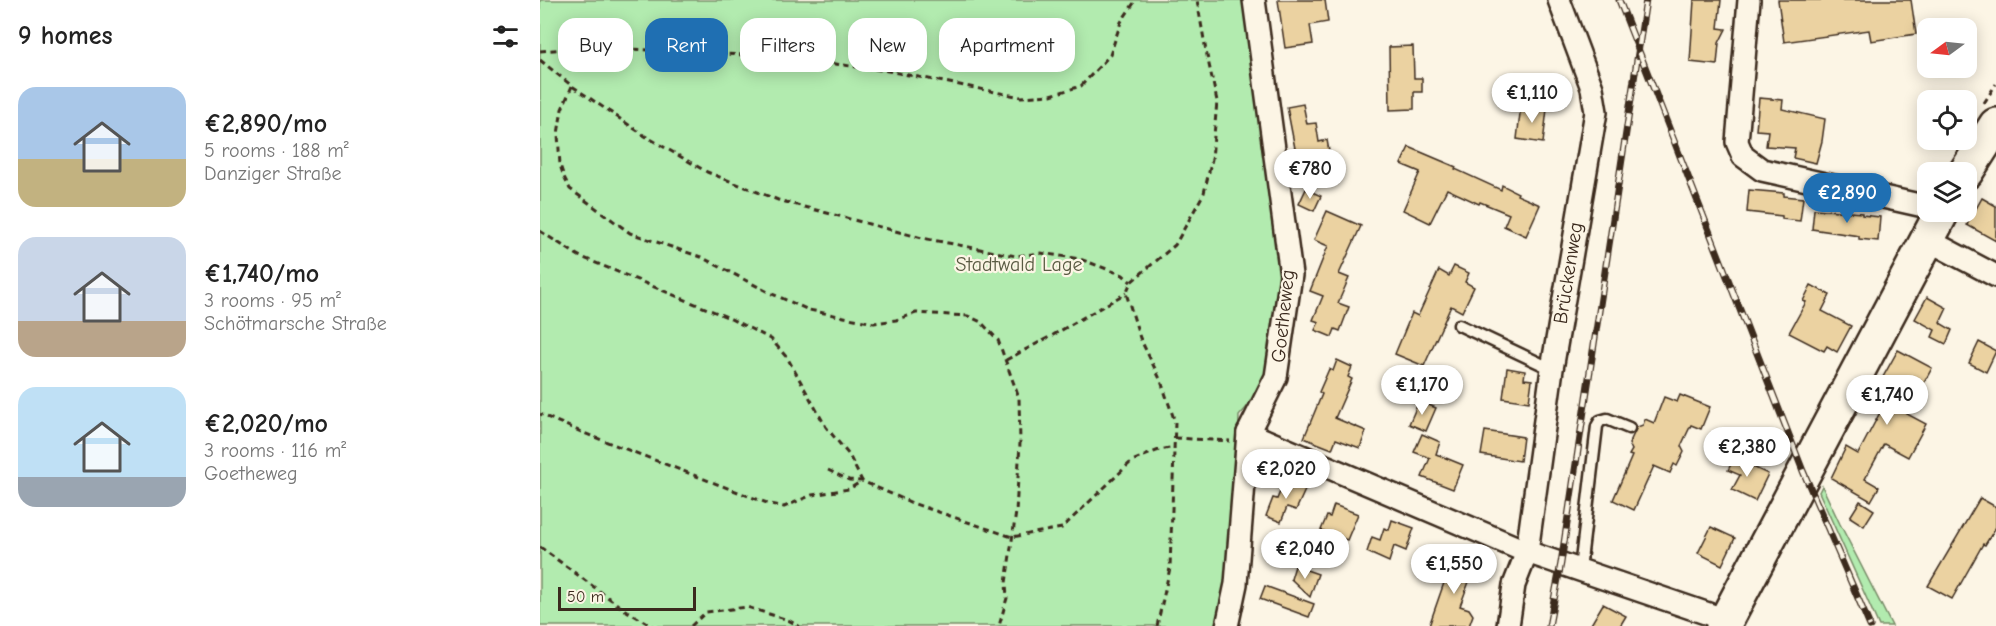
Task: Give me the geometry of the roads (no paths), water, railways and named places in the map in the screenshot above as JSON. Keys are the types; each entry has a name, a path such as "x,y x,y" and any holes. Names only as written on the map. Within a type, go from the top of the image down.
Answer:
{"main road":[{"path":"1973,162 1993,134"},
{"path":"1728,624 1934,225"}],"street":[{"name":"Goetheweg","path":"1227,626 1236,584 1248,434 1276,377 1291,275 1254,0"},
{"name":"Brückenweg","path":"1508,626 1514,585 1527,552 1552,369 1596,112 1592,88 1559,0"},
{"path":"1749,0 1737,142 1743,156 1762,170 1917,205"},
{"path":"1934,225 1996,276"},
{"path":"1248,434 1527,552 1580,569 1728,624"}],"lane":[{"path":"1459,325 1552,369"},
{"path":"1580,569 1597,426 1600,421 1607,419 1629,428"}],"railway":[{"path":"1619,0 1803,471 1870,626"},
{"path":"1549,626 1561,563 1646,0"}],"park label":[{"name":"Stadtwald Lage","path":"1019,264"}]}
